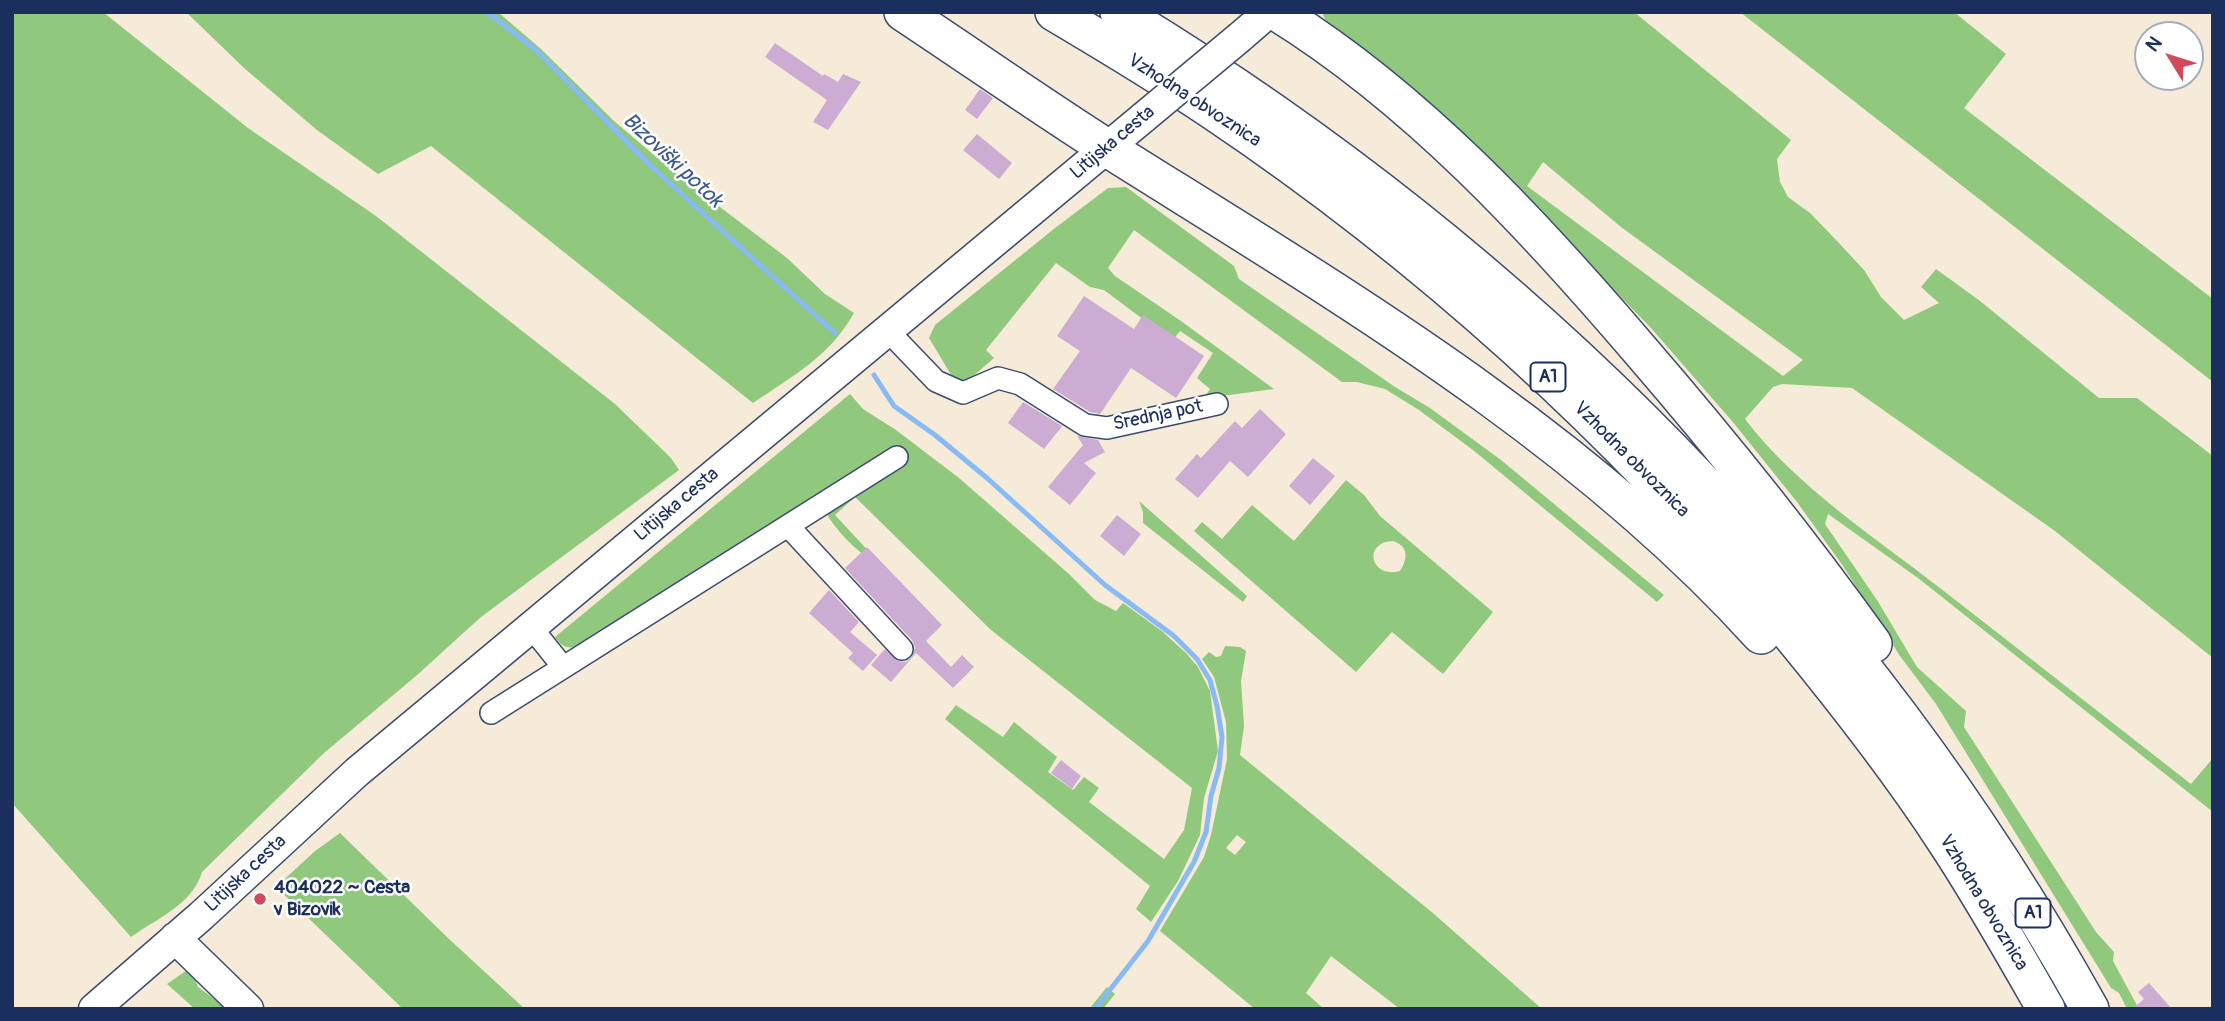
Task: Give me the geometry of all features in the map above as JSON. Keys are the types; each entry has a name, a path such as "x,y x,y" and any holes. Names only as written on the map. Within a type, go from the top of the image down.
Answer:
{"highway":[{"path":"902,12 1107,148 1223,219 1442,363 1530,427 1604,486 1744,616 1808,687 1901,804 1960,831 1961,771 1857,622 1738,464 1617,322 1541,239 1434,132 1367,77 1277,12"},
{"name":"Vzhodna obvoznica","path":"1055,12 1212,110 1342,204 1471,308 1563,391 1632,458 1762,600 1858,719 2026,901 2090,1009"},
{"name":"Vzhodna obvoznica","path":"1119,12 1256,100 1348,166 1426,227 1573,353 1710,491 1839,638 1898,715 1960,831 2046,1009"}],"main road":[{"name":"Litijska cesta","path":"94,1009 176,938 357,772 1269,12"},
{"path":"176,938 248,1009"}],"street":[{"name":"Srednja pot","path":"888,331 936,381 963,393 998,378 1020,384 1085,425 1107,428 1217,404"},
{"path":"491,713 897,457"},
{"path":"789,527 902,649"},
{"path":"531,627 563,667"}],"green space":[{"path":"12,12 103,12 248,128 376,216 615,404 671,458 679,470 481,617 324,753 202,872 191,893 182,902 131,937 12,803"},
{"path":"186,12 498,12 541,49 614,121 674,172 787,258 825,294 854,313 834,341 810,364 753,403 431,146 378,174 317,130 244,68"},
{"path":"1325,12 1634,12 1791,140 1777,159 1780,182 1788,197 1810,213 1838,242 1864,270 1881,297 1904,320 1939,303 1921,287 1936,269 1980,301 2099,398 2137,398 2213,456 2213,658 2055,531 1852,388 1782,384 1773,387 1745,419 1788,467 1812,489 2191,784 2213,758 2213,812 1918,578 1828,514 1825,524 1877,600 1917,667 1966,711 1964,727 2096,932 2114,952 2113,961 2139,1009 2127,1009 2119,993 2111,988 1936,704 1900,656 1843,566 1797,502 1732,421 1651,328 1456,128 1328,24 1323,15","holes":["1543,162 1621,227 1803,360 1783,376 1527,186"]},
{"path":"1740,12 1954,12 2006,54 1964,108 2213,299 2213,382"},
{"path":"1126,187 1234,266 1239,279 1395,387 1430,408 1501,460 1664,595 1657,602 1473,450 1419,410 1385,389 1357,382 1342,382 1134,230 1108,268 1115,276 1274,389 1207,398 1210,389 1197,378 1213,353 1180,331 1172,341 1104,290 1090,287 1056,263 986,350 994,358 964,384 956,383 929,338 935,325 1108,188"},
{"path":"850,394 863,409 896,430 959,478 1095,600 1116,611 1123,603 1163,632 1198,667 1210,691 1218,751 1204,798 1200,835 1178,881 1151,922 1136,909 1150,886 945,719 956,705 1003,737 1014,722 1057,757 1048,772 1073,790 1084,777 1099,788 1089,802 1164,859 1184,830 1192,788 991,630 855,497 835,515 887,571 844,537 825,510 908,457 898,447 581,646 566,647 555,637"},
{"path":"1346,480 1364,495 1380,516 1493,612 1443,674 1392,632 1356,672 1194,531 1202,522 1222,539 1252,505 1294,541","holes":["1383,543 1398,543 1405,553 1403,566 1400,571 1382,570 1374,560 1374,553"]},
{"path":"1139,501 1247,596 1243,602 1143,523"},
{"path":"1225,646 1240,647 1246,651 1241,681 1244,726 1240,755 1434,914 1542,1009 1400,1009 1331,956 1306,993 1324,1009 1255,1009 1160,931 1204,857 1211,835 1227,759 1226,722 1214,677 1202,659 1209,652 1216,657 1221,656","holes":["1237,835 1246,842 1235,855 1226,848"]},
{"path":"340,833 525,1009 403,1009 276,887 315,851"},
{"path":"187,970 194,976 198,987 228,1009 195,1009 167,984"},
{"path":"1107,987 1115,994 1103,1009 1089,1009"}],"building":[{"path":"775,43 823,76 824,74 838,82 843,74 861,82 828,130 813,122 827,100 765,57"},
{"path":"980,89 993,98 977,119 965,110"},
{"path":"977,134 1012,163 999,179 963,150"},
{"path":"1084,296 1134,329 1143,315 1204,356 1176,398 1131,368 1100,414 1090,412 1053,389 1080,351 1057,336"},
{"path":"1023,402 1062,426 1044,449 1008,423"},
{"path":"1260,409 1286,434 1248,477 1230,461 1198,498 1175,479 1197,454 1201,458 1235,421 1242,428"},
{"path":"1077,436 1098,440 1105,452 1084,463 1096,473 1070,505 1048,487 1083,445"},
{"path":"1313,458 1335,476 1310,505 1289,486"},
{"path":"1117,515 1141,534 1124,556 1100,536"},
{"path":"867,547 942,625 926,641 951,667 962,655 974,667 953,688 916,653 891,682 871,665 885,649 898,661 906,662 911,658 915,647 912,640 845,568"},
{"path":"829,590 859,622 850,632 877,655 863,671 848,658 853,653 809,613"},
{"path":"1061,760 1081,776 1072,789 1051,773"},
{"path":"2149,983 2172,1009 2132,1009 2144,999 2138,992"}],"waterway":[{"name":"Bizoviški potok","path":"487,12 535,49 651,166 835,333"},
{"path":"874,375 894,406 935,435 987,478 1105,585 1174,636 1197,659 1210,680 1222,737 1219,768 1211,796 1206,832 1194,862 1148,941 1095,1009"}],"place":[{"name":"404022 ~ Cesta v Bizovik","path":"260,899"}]}
